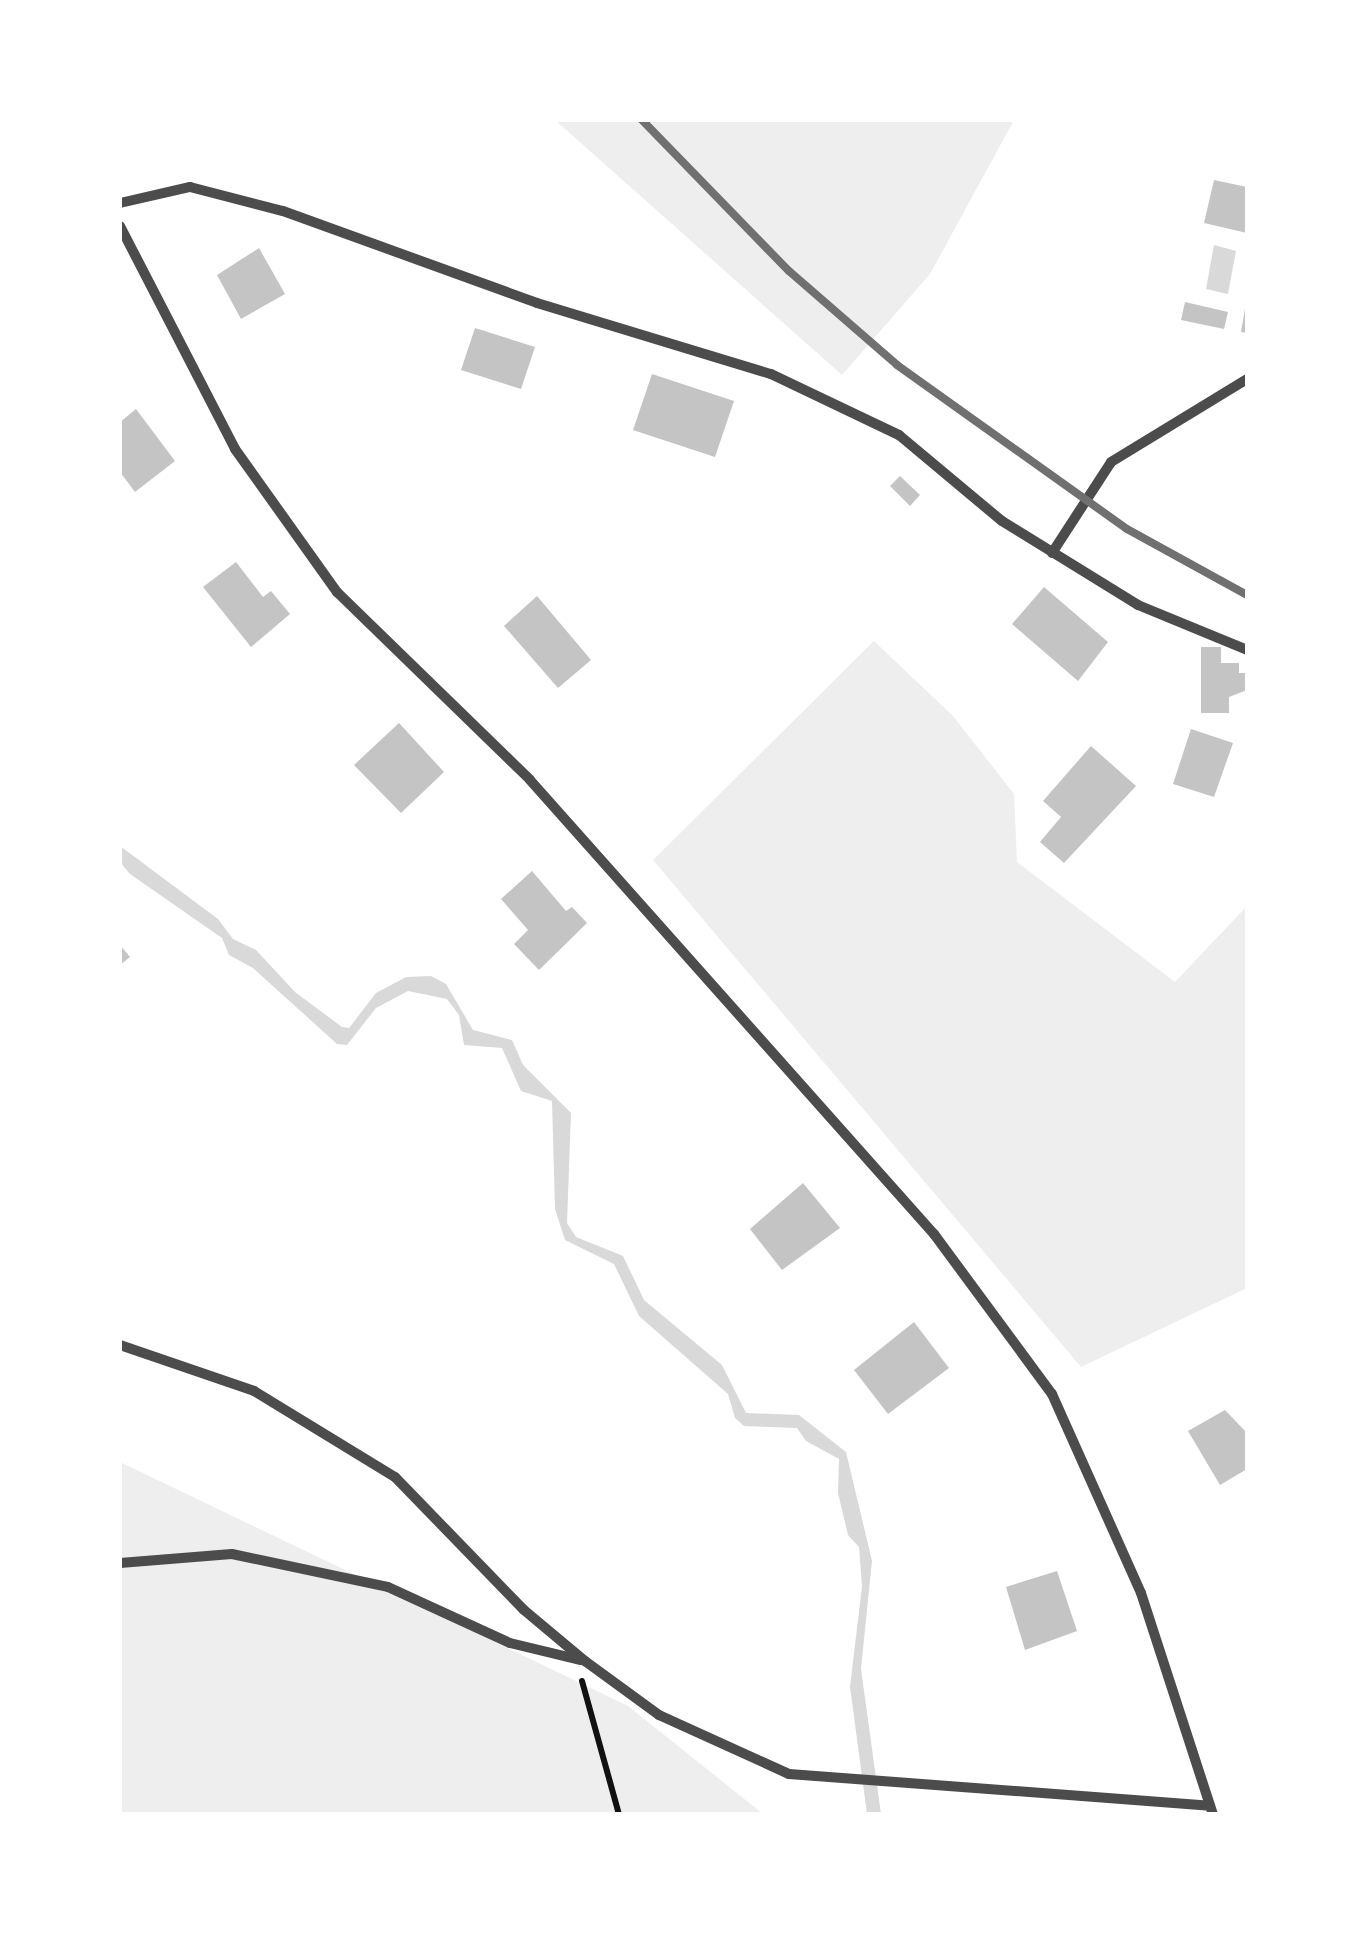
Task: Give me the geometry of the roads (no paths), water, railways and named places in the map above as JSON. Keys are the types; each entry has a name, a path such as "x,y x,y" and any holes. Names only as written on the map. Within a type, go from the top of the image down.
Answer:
{"street":[{"path":"120,203 190,187 264,206 536,303 771,374 899,435 1052,553 1138,605 1247,650"},
{"path":"120,226 234,449 336,592 530,780 934,1234 1052,1394 1141,1593 1212,1810 789,1774 660,1715 585,1661 524,1610 394,1477 254,1392 120,1345"},
{"path":"1052,553 1112,462 1247,379"},
{"path":"120,1563 232,1554 388,1587 510,1642 585,1661"}],"railway":[{"path":"642,120 789,271 897,365 1127,529 1247,595"}]}
